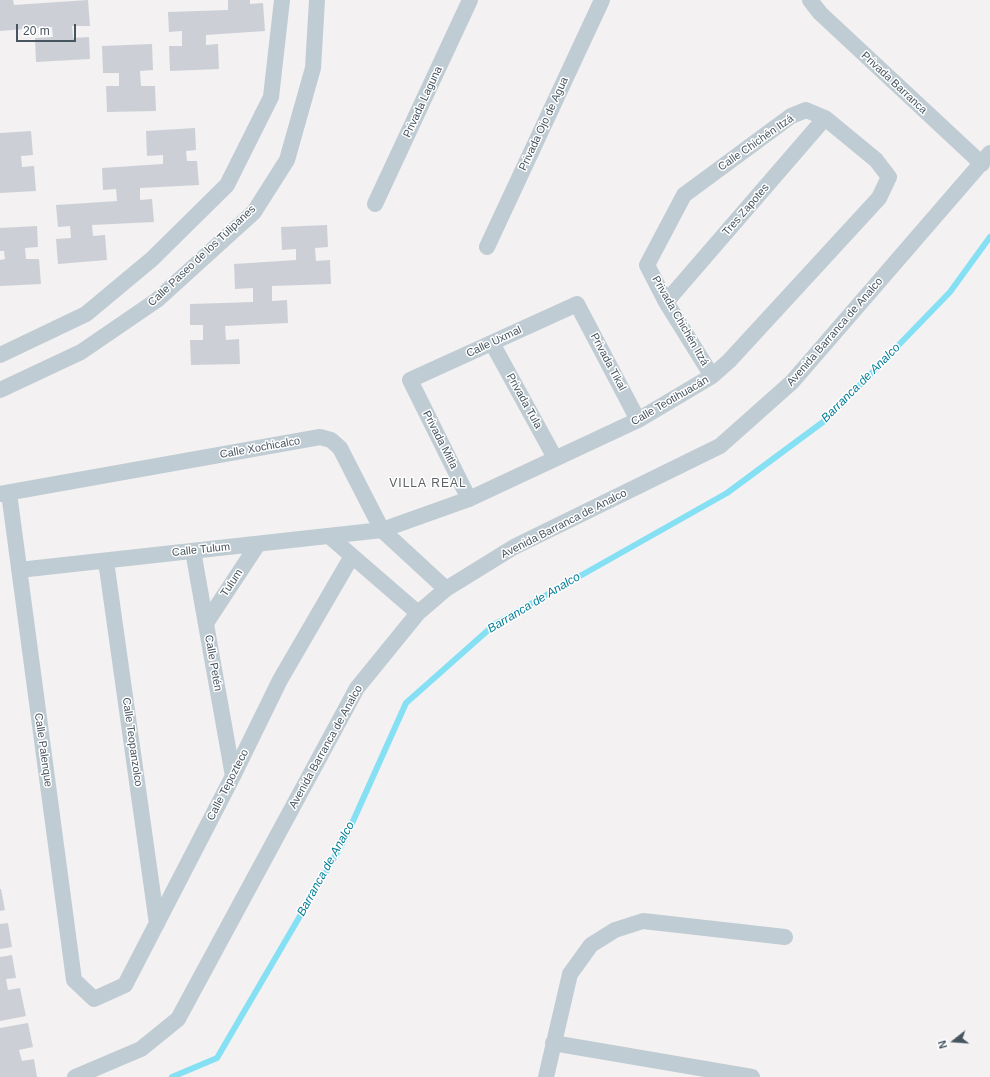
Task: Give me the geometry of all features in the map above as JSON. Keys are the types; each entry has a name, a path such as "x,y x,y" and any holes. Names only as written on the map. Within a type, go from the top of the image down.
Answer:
{"street":[{"path":"0,355 86,314 152,260 227,185 270,97 282,0"},
{"name":"Calle Paseo de los Tulipanes","path":"0,390 81,352 157,300 254,212 287,160 313,68 317,0"},
{"name":"Privada Laguna","path":"375,204 470,0"},
{"name":"Privada Ojo de Agua","path":"487,247 602,0"},
{"name":"Privada Barranca","path":"810,0 820,13 986,158"},
{"name":"Calle Chichén Itzá","path":"647,265 684,195 791,116 806,110 825,118 876,160 889,177"},
{"name":"Tres Zapotes","path":"666,302 825,118"},
{"name":"Avenida Barranca de Analco","path":"75,1077 141,1049 178,1019 357,688 418,613 446,589 514,547 720,446 792,382 986,158"},
{"name":"Calle Teotihuacán","path":"382,530 469,499 638,420 712,376 729,361 879,198 889,177"},
{"name":"Privada Chichén Itzá","path":"647,265 666,302 712,376"},
{"name":"Calle Uxmal","path":"410,380 577,304"},
{"name":"Privada Tikal","path":"577,304 638,420"},
{"name":"Privada Tula","path":"492,343 555,458"},
{"name":"Privada Mitla","path":"410,380 469,499"},
{"name":"Calle Xochicalco","path":"5,493 320,437 331,440 340,448 382,530 446,589"},
{"name":"Calle Palenque","path":"5,493 19,570 74,980 94,999"},
{"name":"Calle Tulum","path":"19,570 382,530"},
{"path":"329,536 418,613"},
{"name":"Tulum","path":"206,623 258,544"},
{"name":"Calle Petén","path":"193,551 233,776"},
{"name":"Calle Tepozteco","path":"94,999 125,985 233,776 280,680 352,556"},
{"name":"Calle Teopanzolco","path":"106,561 157,924"},
{"path":"546,1077 552,1043 570,974 591,945 615,930 643,921 785,937"},
{"path":"552,1043 752,1077"}],"building":[{"path":"0,0 13,0 14,5 88,0 90,26 72,26 73,38 89,37 90,59 36,62 35,38 53,37 52,27 0,31"},
{"path":"228,0 250,0 250,4 263,3 265,31 206,35 206,45 218,44 219,69 170,71 169,46 182,46 182,31 169,32 168,12 228,10"},
{"path":"152,44 153,70 140,71 141,86 155,86 156,111 107,112 106,86 119,86 119,73 103,73 102,46"},
{"path":"195,128 196,150 186,151 187,161 197,161 199,185 140,188 140,200 152,199 154,222 92,225 93,236 105,235 107,260 58,264 56,239 71,238 70,226 58,227 56,205 117,201 116,189 103,190 102,168 163,164 163,155 147,156 146,131"},
{"path":"31,131 33,155 21,156 22,167 34,166 36,191 0,193 0,133"},
{"path":"327,225 328,247 315,248 316,261 330,260 331,284 272,286 272,301 287,300 288,323 225,326 226,340 239,339 240,364 191,365 190,340 203,340 203,325 190,325 190,304 253,302 253,288 235,289 234,264 296,260 296,249 282,250 281,227"},
{"path":"37,226 38,247 25,248 26,259 39,259 41,284 0,286 0,260 5,259 4,251 0,251 0,228"},
{"path":"0,889 5,910 0,911"},
{"path":"8,923 12,947 0,949 0,924"},
{"path":"12,955 16,978 6,979 8,990 20,988 26,1016 0,1021 0,957"},
{"path":"28,1023 33,1047 19,1050 22,1061 34,1059 37,1077 0,1077 0,1028"}],"waterway":[{"name":"Barranca de Analco","path":"172,1077 217,1058 345,839 406,703 495,624 727,493 827,419 950,292 990,237"}],"district":[{"name":"VILLA REAL","path":"428,484"}]}
